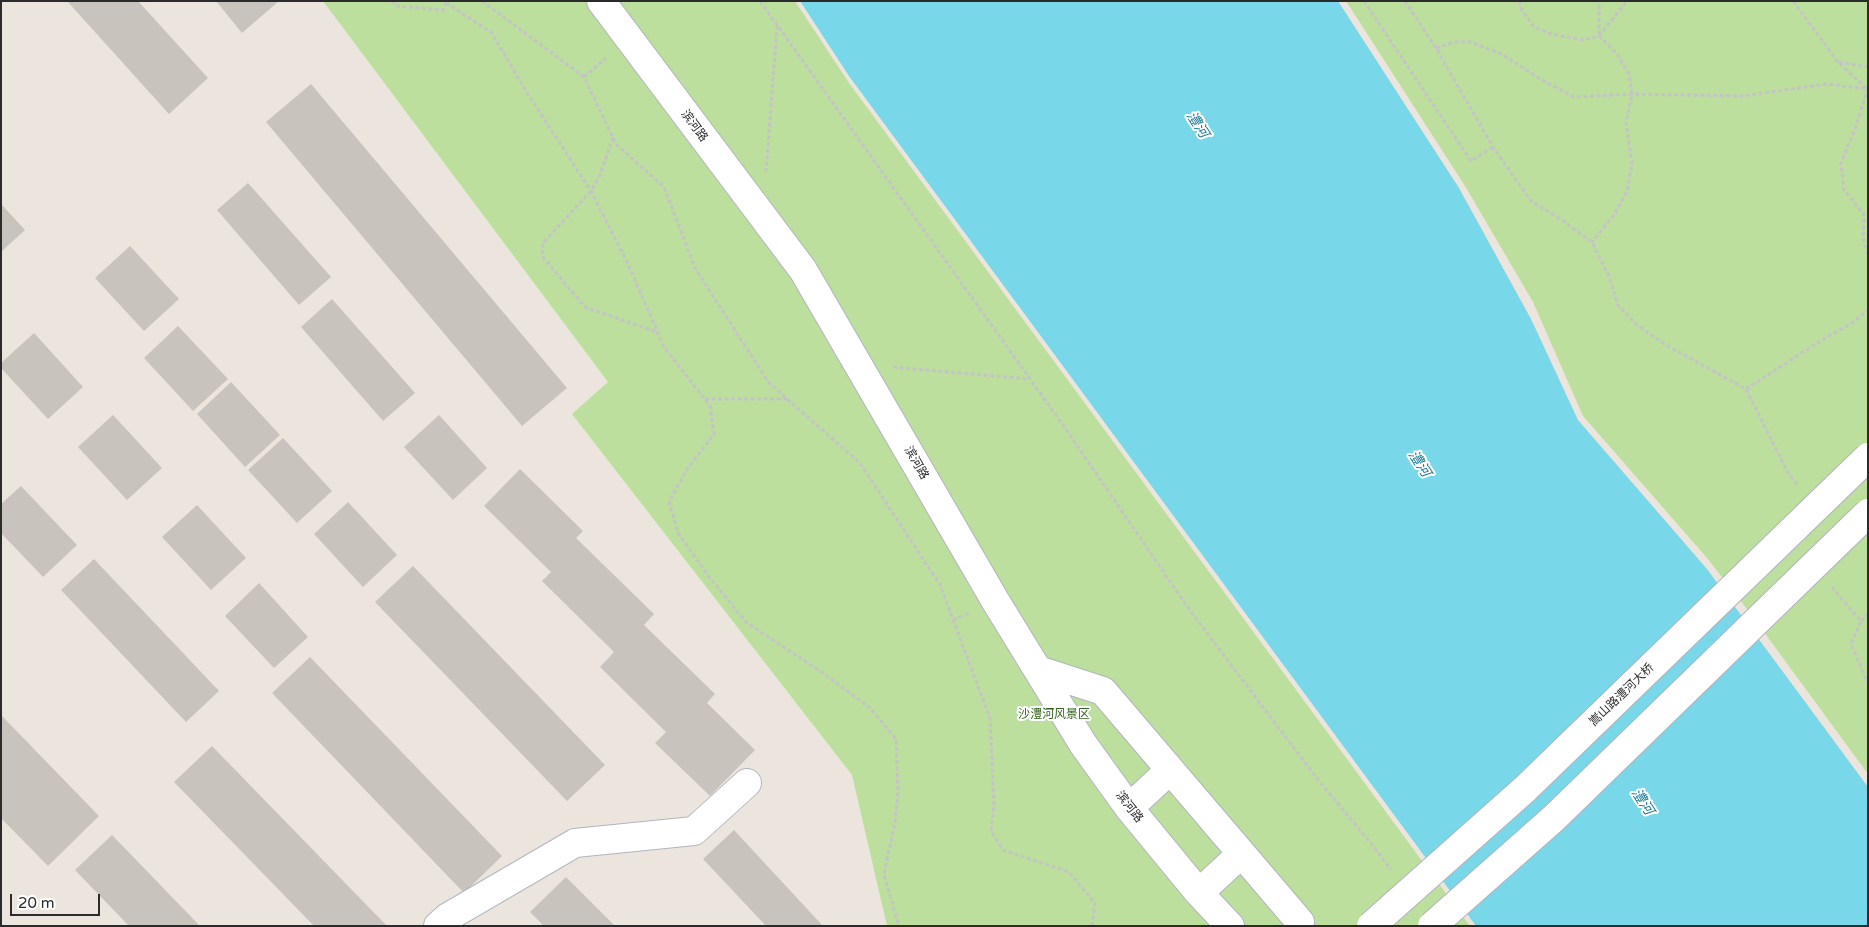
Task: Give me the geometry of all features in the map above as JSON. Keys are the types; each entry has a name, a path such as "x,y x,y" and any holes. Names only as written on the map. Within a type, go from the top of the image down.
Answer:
{"street":[{"name":"滨河路","path":"600,1 803,270 1083,744 1129,808 1199,893 1230,926"},
{"name":"嵩山路澧河大桥","path":"1371,926 1525,789 1868,457"},
{"path":"1432,926 1554,818 1868,513"},
{"path":"1038,670 1103,691 1300,922"},
{"path":"1129,808 1170,770"},
{"path":"438,926 448,918 575,843 694,831 747,783"},
{"path":"1199,893 1241,854"}],"path":[{"path":"391,1 398,6 442,10 446,2 491,32 529,96 591,191 628,264 664,347 710,406 714,434 688,468 670,501 678,533 710,578 746,622 870,708 896,739 898,790 895,822 884,875 899,926"},
{"path":"482,1 584,77 616,144 664,187 694,268 769,383 860,463 940,585 990,718 994,807 991,831 1003,850 1069,872 1095,903 1092,926"},
{"path":"760,1 1030,379 1191,612 1320,781 1391,870"},
{"path":"1364,1 1471,161 1493,147"},
{"path":"1405,1 1436,48 1493,147 1531,201 1592,242 1608,274 1618,305 1637,326 1666,345 1746,389 1788,473 1800,488"},
{"path":"1519,1 1522,10 1534,27 1551,34 1584,40 1599,36 1627,1"},
{"path":"1592,242 1614,215 1627,191 1632,164 1626,122 1632,94 1629,74 1617,54 1599,36 1599,1"},
{"path":"1793,1 1838,62 1868,89"},
{"path":"762,217 777,26"},
{"path":"1436,48 1454,42 1471,42 1502,54 1540,79 1574,97 1632,94 1742,96 1826,84 1868,89"},
{"path":"1838,62 1868,67"},
{"path":"1868,89 1841,163 1844,190 1864,214 1863,238 1868,254"},
{"path":"613,136 600,176 591,191 543,242 542,256 585,307 657,332"},
{"path":"1746,389 1852,323 1868,310"},
{"path":"857,363 1030,379"},
{"path":"705,399 788,399"},
{"path":"1838,583 1833,589 1861,621"},
{"path":"1868,614 1861,621 1852,644 1868,684"}],"green space":[{"name":"沙澧河风景区","path":"323,1 795,1 849,83 1470,926 887,926 852,775 572,414 608,382"},
{"path":"1346,1 1868,1 1868,774 1747,609 1707,558 1583,416 1533,302 1465,186"}],"water":[{"name":"澧河","path":"800,1 1338,1 1459,188 1531,319 1578,420 1707,569 1868,787 1868,926 1476,926 849,76"}],"building":[{"path":"67,1 138,1 208,78 169,114"},
{"path":"216,1 279,1 242,33"},
{"path":"311,84 567,388 522,426 266,122"},
{"path":"248,183 331,277 299,305 217,210"},
{"path":"1,204 25,230 1,252"},
{"path":"130,246 179,299 144,331 95,278"},
{"path":"332,299 415,393 383,421 301,327"},
{"path":"178,326 228,379 193,411 144,358"},
{"path":"34,333 83,387 48,419 1,368 1,363"},
{"path":"231,382 280,435 245,467 197,414"},
{"path":"113,415 162,468 127,500 78,447"},
{"path":"439,415 487,468 453,500 404,447"},
{"path":"283,438 332,491 297,523 248,470"},
{"path":"520,469 583,531 576,538 654,614 644,625 715,694 707,703 755,750 710,796 655,743 666,732 600,667 614,652 542,581 551,572 484,506"},
{"path":"21,486 77,545 43,577 1,533 1,504"},
{"path":"348,502 397,555 363,587 314,534"},
{"path":"197,505 246,558 211,590 162,537"},
{"path":"94,559 219,691 186,722 61,590"},
{"path":"413,566 605,765 567,801 375,602"},
{"path":"259,583 308,637 274,668 225,616"},
{"path":"310,657 502,856 464,893 272,693"},
{"path":"1,715 99,816 48,866 1,818"},
{"path":"212,746 387,926 314,926 174,782"},
{"path":"734,830 823,926 766,926 703,859"},
{"path":"112,835 200,926 129,926 75,870"},
{"path":"566,877 615,926 544,926 530,912"}]}
